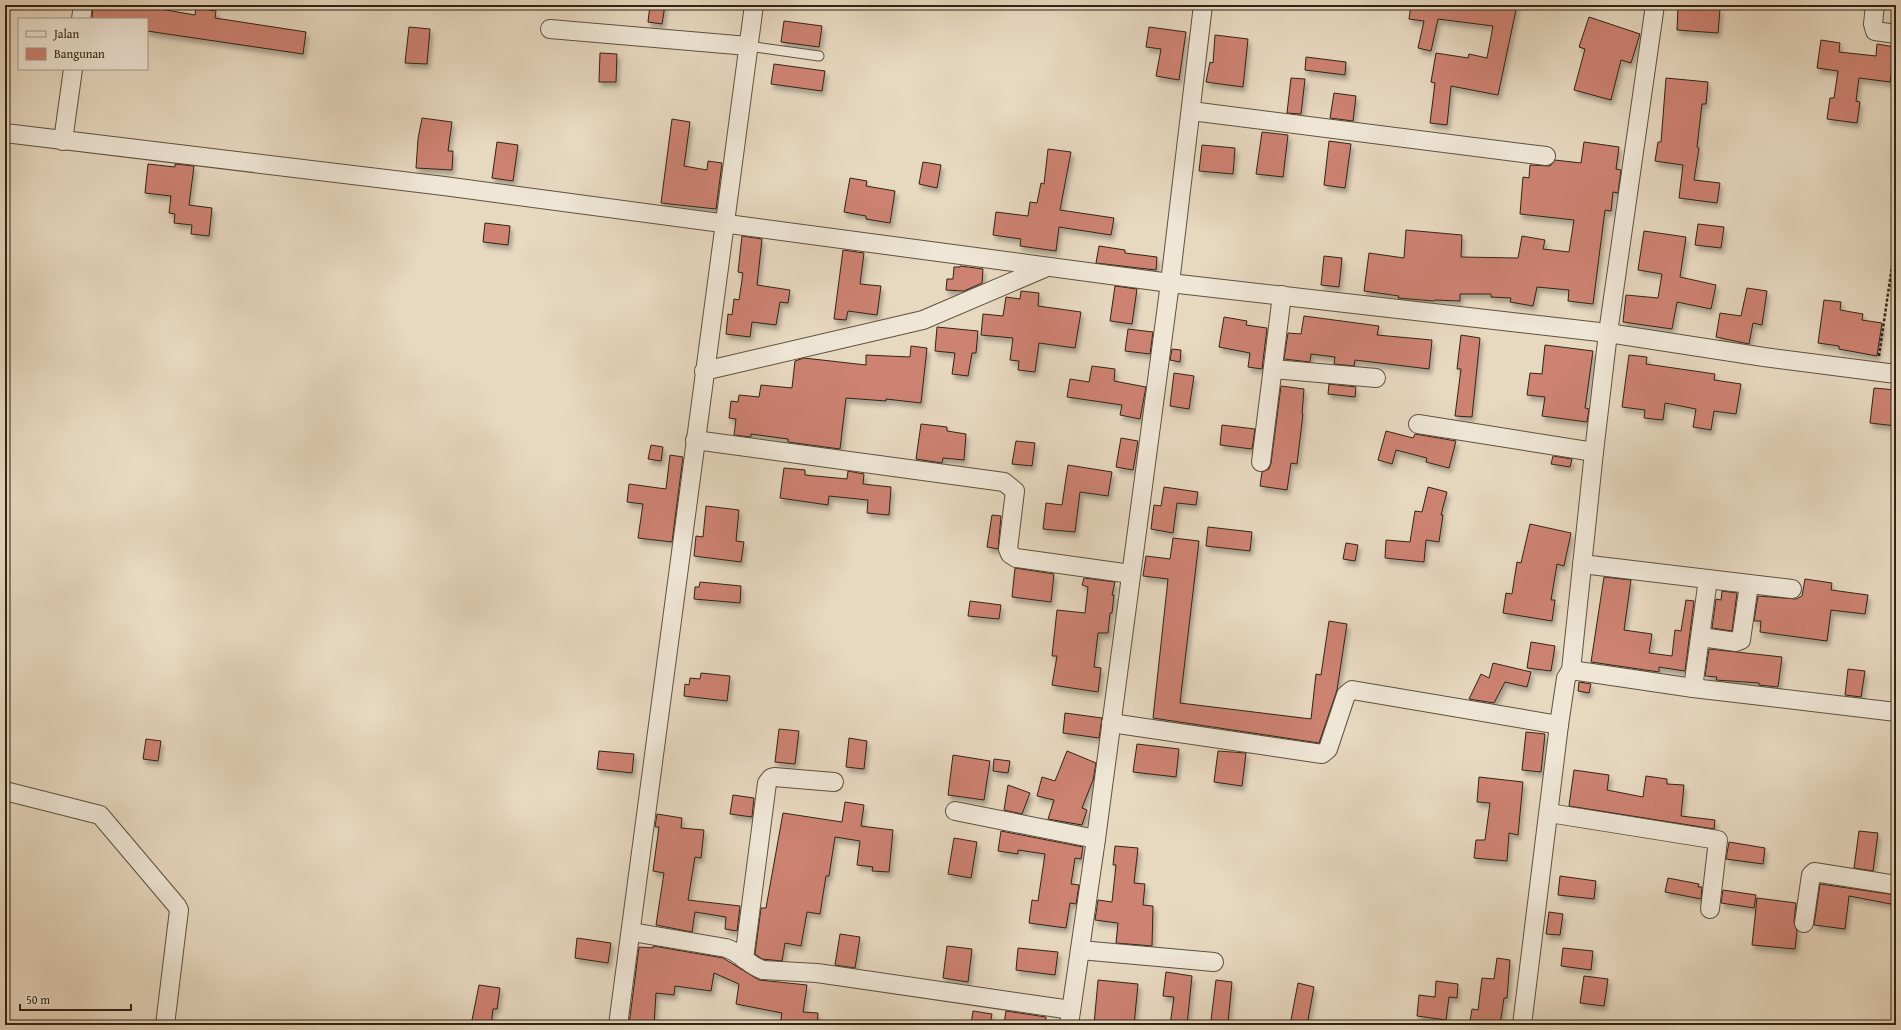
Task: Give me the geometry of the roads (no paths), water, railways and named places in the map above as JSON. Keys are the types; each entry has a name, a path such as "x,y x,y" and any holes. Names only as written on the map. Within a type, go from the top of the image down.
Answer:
{"street":[{"path":"81,18 83,5"},
{"path":"618,1025 632,932 704,371 754,5"},
{"path":"632,932 726,948 732,950 757,968 763,970 817,974 1070,1017 1096,839 1170,283 1203,5"},
{"path":"1522,1025 1559,725 1566,678 1571,670 1608,333 1654,5"},
{"path":"1875,5 1873,24 1875,31 1896,34"},
{"path":"550,29 748,46"},
{"path":"63,140 74,70"},
{"path":"1190,111 1546,156"},
{"path":"5,133 444,186 724,225 1170,283 1608,333 1764,357 1896,374"},
{"path":"704,371 923,320 1048,267"},
{"path":"1261,462 1282,295"},
{"path":"1273,368 1376,378"},
{"path":"1418,424 1594,452"},
{"path":"695,440 1004,482 1015,491 1008,549 1010,554 1016,558 1131,574"},
{"path":"1582,564 1792,589"},
{"path":"1693,688 1708,579"},
{"path":"1701,637 1736,642 1741,640 1749,584"},
{"path":"1571,670 1693,688 1896,712"},
{"path":"1111,723 1322,754 1328,749 1346,695 1352,690 1559,725"},
{"path":"744,959 767,783 774,777 834,782"},
{"path":"5,791 100,815 177,906 179,910 165,1025"},
{"path":"955,811 1096,839"},
{"path":"1549,813 1718,840 1710,909"},
{"path":"1804,923 1811,874 1814,872 1896,885"},
{"path":"1080,950 1214,962"}],"lane":[{"path":"748,46 819,56"}]}
